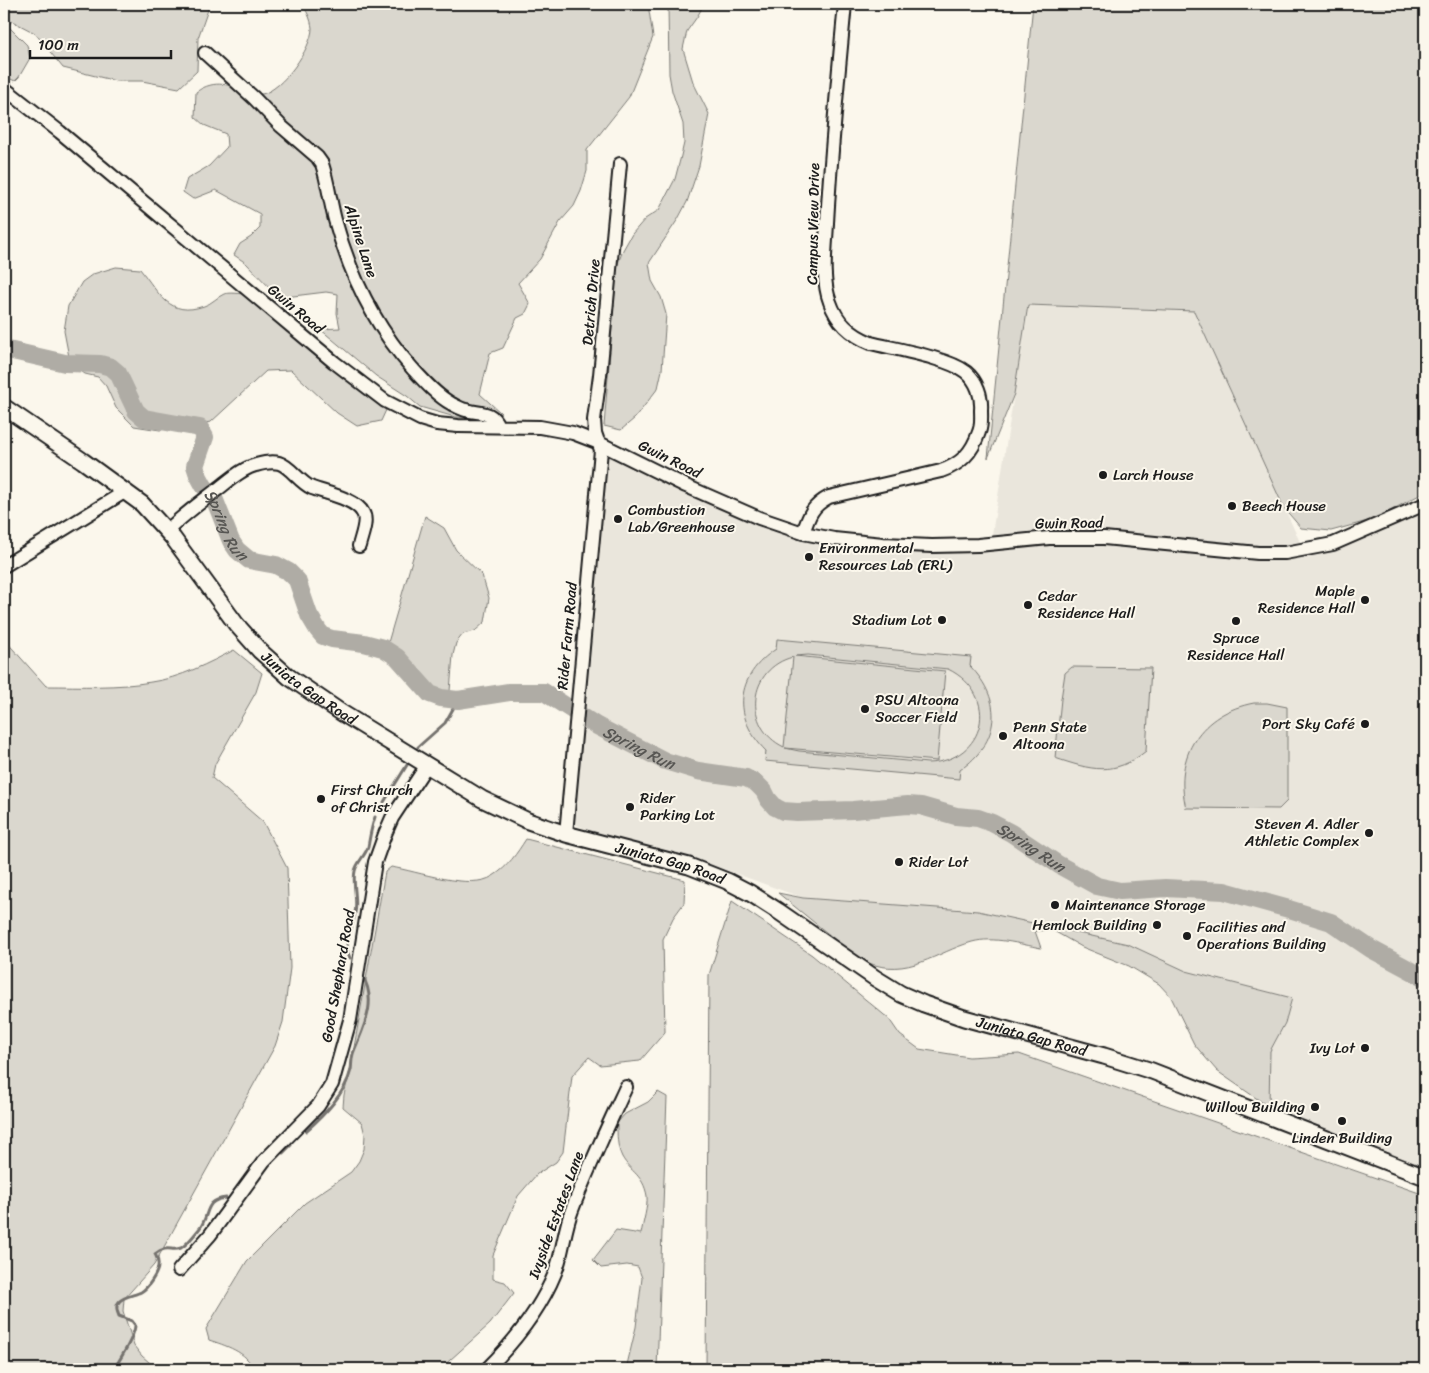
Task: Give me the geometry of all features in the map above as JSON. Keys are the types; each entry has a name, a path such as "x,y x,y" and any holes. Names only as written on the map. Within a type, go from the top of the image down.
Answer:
{"main road":[{"name":"Juniata Gap Road","path":"4,407 142,504 168,530 236,624 272,662 309,692 427,766 503,810 566,834 689,866 727,881 778,911 901,994 932,1007 964,1018 1152,1071 1425,1177"}],"street":[{"name":"Campus View Drive","path":"803,533 814,508 819,502 829,497 954,467 969,452 976,441 980,429 981,404 979,392 967,373 946,363 871,344 860,339 844,327 836,317 830,304 826,280 830,164 845,4"},
{"name":"Alpine Lane","path":"205,53 281,126 317,157 322,164 336,222 352,272 373,315 412,368 450,403 466,410 486,413 495,419 498,426"},
{"name":"Gwin Road","path":"4,88 60,132 334,362 373,393 402,411 438,424 556,428 599,443 695,490 759,518 803,533 855,542 932,546 978,545 1049,538 1104,538 1258,553 1285,553 1333,544 1425,504"},
{"name":"Detrich Drive","path":"599,443 594,433 594,420 620,164"},
{"name":"Rider Farm Road","path":"566,834 602,450 599,443"},
{"path":"168,530 186,512 235,476 254,465 269,462 286,466 301,482 344,499 358,508 363,513 365,520 359,546"},
{"path":"4,566 126,491"},
{"name":"Good Shephard Road","path":"179,1270 210,1235 264,1161 318,1106 332,1084 350,1020 375,862 392,818 427,766"},
{"name":"Ivyside Estates Lane","path":"487,1369 519,1334 537,1308 555,1272 570,1215 587,1171 626,1087"}],"shaded area":[{"path":"4,4 210,4 198,38 197,71 179,88 142,81 116,81 63,68 35,33 12,21 8,26 27,45 30,58 15,81 4,76"},
{"path":"301,4 648,4 653,37 629,97 587,150 587,171 574,206 560,222 540,259 518,283 530,304 525,314 517,318 503,348 490,353 480,394 501,413 475,418 455,417 420,407 407,396 376,376 320,329 340,328 337,313 338,294 326,292 285,297 273,291 246,263 234,255 240,244 260,228 260,214 216,190 193,199 183,192 187,179 209,166 227,147 226,134 204,125 195,117 196,92 210,85 223,84 262,94 278,85 287,77 301,57 311,36 311,21"},
{"path":"668,4 704,4 687,31 683,49 693,82 709,114 699,166 687,202 649,263 652,281 661,297 666,314 662,370 658,388 635,418 621,430 604,426 617,266 632,234 645,219 659,210 675,179 684,143 683,124 672,91 669,74"},
{"path":"1033,4 1425,4 1425,485 1423,493 1375,519 1331,531 1301,528 1284,508 1194,311 1028,305 1014,394 988,458"},
{"path":"116,267 140,269 166,301 182,309 204,306 226,293 247,294 386,410 381,421 357,426 337,413 291,370 266,371 211,422 160,430 134,426 116,408 106,386 98,377 85,374 75,367 69,357 64,331 68,306 82,282 93,274"},
{"name":"Penn State Altoona","path":"1028,305 1194,311 1305,553 1425,509 1425,1169 1269,1107 1270,1051 1285,1023 1292,998 1186,971 1128,944 978,911 803,898 712,865 585,829 575,824 573,817 606,455 612,454 805,537 990,547"},
{"path":"425,516 444,528 456,550 482,575 489,598 485,622 475,631 463,634 456,643 450,691 437,695 402,668 387,646"},
{"path":"4,639 46,686 112,686 162,680 194,669 234,650 262,673 256,692 215,764 212,778 263,822 287,868 290,968 283,1022 275,1046 154,1265 124,1299 123,1311 134,1346 157,1369 4,1369"},
{"name":"PSU Altoona Soccer Field","path":"777,639 971,657 970,666 981,679 992,707 993,721 990,734 983,747 973,759 960,770 959,779 765,761 766,751 747,725 743,711 743,697 746,684 752,672 762,660 776,649","holes":["808,655 948,669 965,680 975,694 980,710 980,725 974,739 963,751 948,759 928,763 799,751 785,748 937,761 945,671 795,656","793,657 784,747 770,738 761,726 757,713 756,699 759,685 767,673 778,663"]},
{"path":"1072,667 1151,668 1146,751 1123,765 1102,769 1080,766 1055,758 1065,673"},
{"path":"1254,703 1267,703 1287,707 1287,801 1279,809 1186,808 1183,789 1184,771 1188,754 1195,739 1219,716 1235,708"},
{"path":"526,839 685,880 684,903 673,918 663,939 665,1032 640,1061 600,1065 589,1057 572,1076 563,1152 556,1162 537,1174 518,1196 493,1255 493,1279 505,1282 514,1293 490,1324 440,1369 253,1369 241,1354 209,1340 206,1329 247,1261 305,1203 351,1172 359,1161 364,1149 365,1135 362,1123 343,1107 385,872 391,867 458,881 483,880 493,876 508,864"},
{"path":"778,893 803,898 978,911 1128,944 1186,971 1292,998 1285,1023 1270,1051 1269,1107 1217,1071 1194,1044 1171,997 1159,984 1129,966 1082,947 1052,930 1035,931 1041,948 1007,941 980,940 959,946 909,966 881,966 861,960 852,954"},
{"path":"732,901 812,955 889,1019 900,1035 919,1049 969,1057 1019,1054 1425,1195 1425,1369 706,1369 709,975"},
{"path":"658,1092 667,1097 657,1369 626,1369 636,1327 642,1278 638,1267 627,1265 601,1268 593,1260 616,1230 641,1234 647,1196 640,1178 625,1162 620,1153 617,1123 625,1114 648,1102"}],"waterway":[{"name":"Spring Run","path":"4,349 65,363 100,364 111,367 118,373 136,411 144,418 200,428 205,437 195,466 204,486 214,498 231,541 237,550 249,560 276,565 289,572 297,580 309,615 323,636 383,648 397,657 430,694 441,698 458,700 509,692 544,692 597,726 665,761 698,771 746,778 756,783 775,807 783,811 853,810 908,805 921,806 956,816 978,818 1011,833 1059,865 1097,886 1120,891 1165,888 1224,891 1289,909 1331,922 1371,949 1425,978"},
{"path":"418,747 445,723 458,700"},
{"path":"384,802 407,765"},
{"path":"350,958 347,947 356,908 355,871 368,847 375,817"},
{"path":"306,1131 333,1104 348,1079 353,1054 368,1013 369,994 362,975"},
{"path":"283,1153 291,1145"},
{"path":"114,1369 130,1342 135,1325 132,1321 119,1316 117,1310 119,1301 144,1290 158,1269 158,1261 155,1254 163,1249 183,1247 200,1228 208,1208 219,1199 226,1198"}],"place":[{"name":"Larch House","path":"1103,475"},
{"name":"Beech House","path":"1232,506"},
{"name":"Combustion Lab/Greenhouse","path":"618,519"},
{"name":"Environmental Resources Lab (ERL)","path":"809,557"},
{"name":"Maple Residence Hall","path":"1365,600"},
{"name":"Cedar Residence Hall","path":"1028,605"},
{"name":"Stadium Lot","path":"942,620"},
{"name":"Spruce Residence Hall","path":"1236,621"},
{"name":"PSU Altoona Soccer Field","path":"865,709"},
{"name":"Port Sky Café","path":"1365,724"},
{"name":"Penn State Altoona","path":"1003,736"},
{"name":"First Church of Christ","path":"321,799"},
{"name":"Rider Parking Lot","path":"630,807"},
{"name":"Steven A. Adler Athletic Complex","path":"1369,833"},
{"name":"Rider Lot","path":"899,862"},
{"name":"Maintenance Storage","path":"1055,905"},
{"name":"Hemlock Building","path":"1157,925"},
{"name":"Facilities and Operations Building","path":"1187,936"},
{"name":"Ivy Lot","path":"1365,1048"},
{"name":"Willow Building","path":"1315,1107"},
{"name":"Linden Building","path":"1342,1121"}]}
